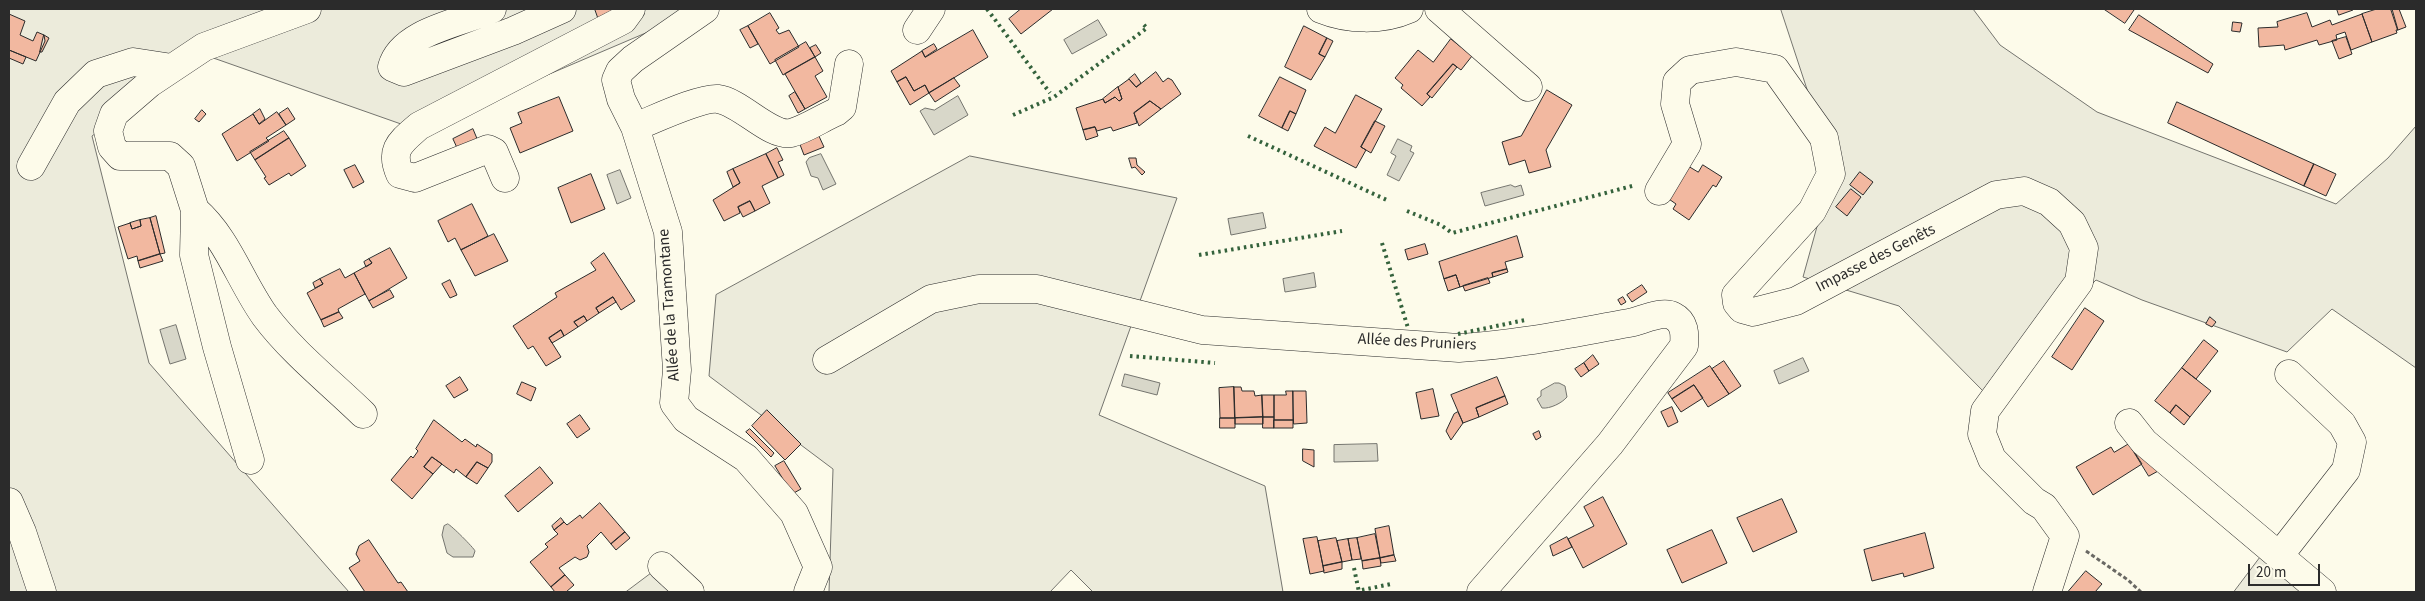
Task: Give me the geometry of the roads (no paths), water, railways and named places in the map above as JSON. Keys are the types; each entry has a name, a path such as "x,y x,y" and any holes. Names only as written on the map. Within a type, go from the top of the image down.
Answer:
{"street":[{"path":"250,460 217,347 194,255 195,210 181,166 170,156 120,156 112,147 108,131 114,114 150,83 204,47 307,9"},
{"path":"492,9 412,40 395,57 392,67 404,72 513,31 562,9"},
{"path":"505,178 494,152 488,149 415,178 400,174 395,161 399,144 419,126 623,20 631,9"},
{"name":"Allée de la Tramontane","path":"705,9 667,33 620,71 617,86 621,99 635,127 668,232 677,370 674,403 686,419 746,458 794,514 818,567 808,592"},
{"path":"1321,9 1350,17 1382,17 1409,9"},
{"path":"1439,9 1528,87"},
{"path":"31,166 67,102 96,74 133,62 172,68"},
{"name":"Impasse des Genêts","path":"1659,191 1687,144 1675,104 1677,82 1690,70 1736,62 1774,69 1824,138 1830,174 1812,211 1736,295 1737,303 1742,309 1754,312 1796,301 1996,195 2024,191 2049,202 2072,223 2084,248 2079,282 1985,411 1982,434 1992,459 2034,501 2044,507 2065,536 2047,592"},
{"path":"635,127 703,101 716,99 728,101 779,131 790,133 836,112 842,107 849,64"},
{"path":"195,210 209,222 220,236 250,294 267,318 363,414"},
{"name":"Allée des Pruniers","path":"827,360 931,299 979,289 1038,289 1202,330 1459,348 1498,346 1632,322 1665,314 1674,316 1682,324 1685,333 1684,346 1671,365 1610,444 1481,592"},
{"path":"2279,556 2346,470 2352,442 2342,424 2289,374"},
{"path":"2129,423 2144,442 2322,592"},
{"path":"9,502 22,532 42,592"},
{"path":"662,566 690,592"}]}
